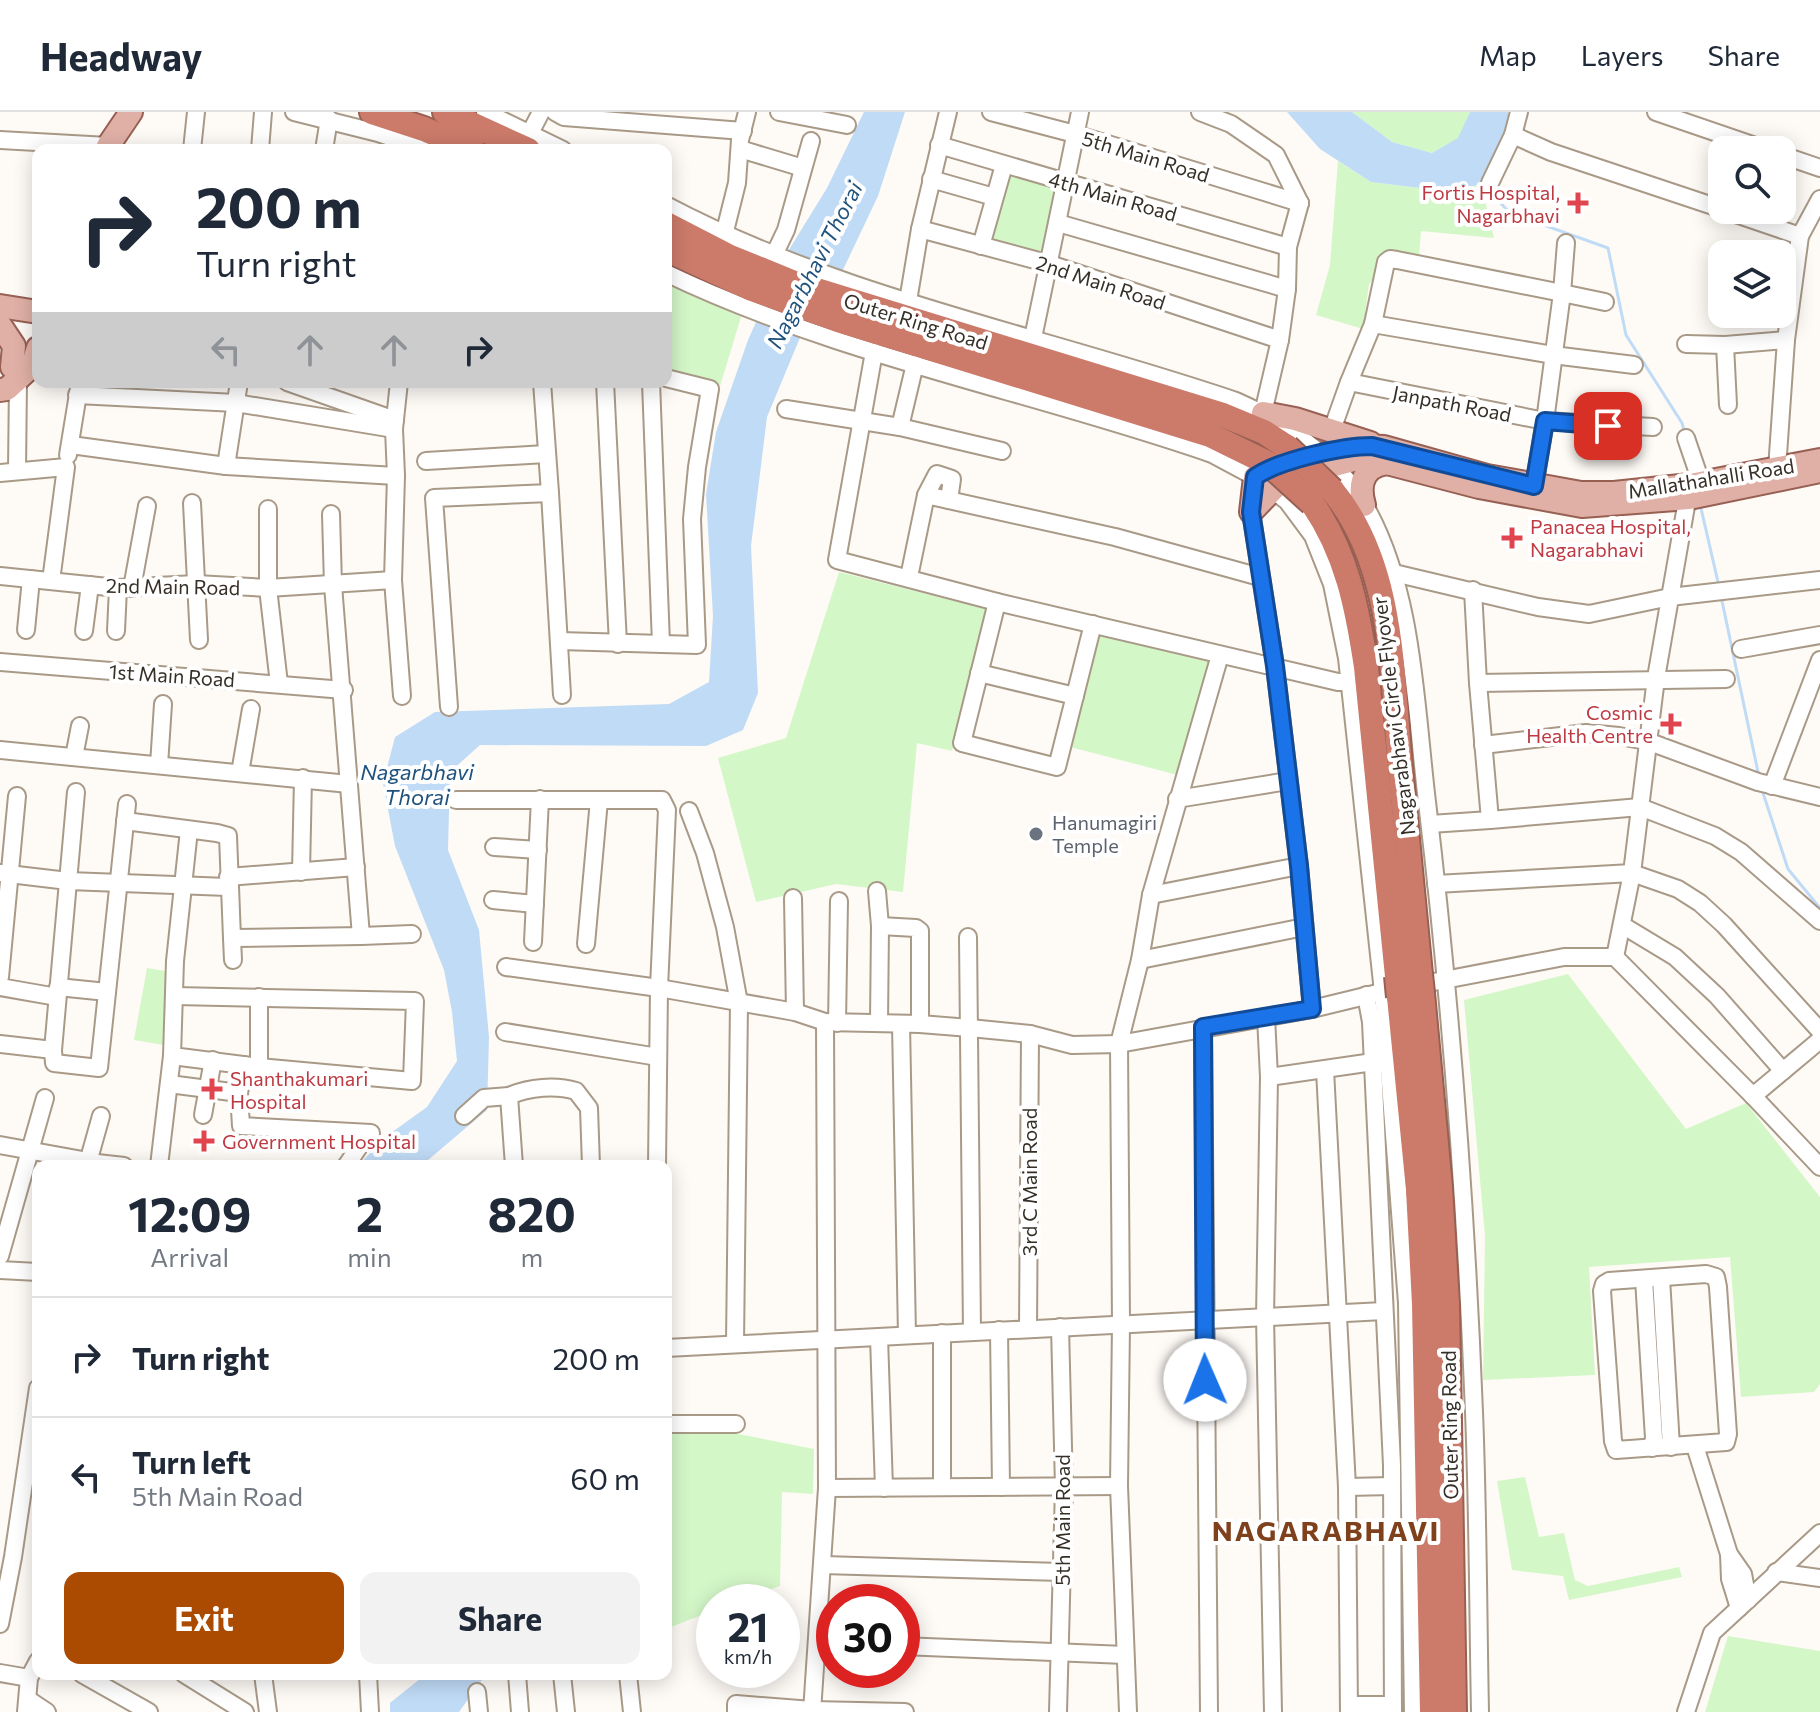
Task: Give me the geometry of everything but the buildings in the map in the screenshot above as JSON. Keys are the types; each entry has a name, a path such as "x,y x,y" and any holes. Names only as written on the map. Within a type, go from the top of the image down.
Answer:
{"highway":[{"path":"372,112 459,144"},
{"path":"445,112 527,143"},
{"name":"Outer Ring Road","path":"672,227 765,277 826,305 1079,383"},
{"name":"Outer Ring Road","path":"672,251 765,277"},
{"name":"Nagarabhavi Circle Flyover","path":"1079,383 1223,415 1264,432 1287,447 1322,497 1357,609 1366,667 1398,988 1429,1188"},
{"name":"Nagarabhavi Circle Flyover","path":"1079,383 1239,447 1265,477 1322,497"},
{"name":"Outer Ring Road","path":"1429,1188 1427,1389 1432,1712"},
{"name":"Outer Ring Road","path":"1429,1188 1447,1304 1454,1712"}],"main road":[{"path":"109,144 125,114"},
{"path":"0,306 32,311"},
{"path":"0,324 32,327"},
{"path":"0,324 14,346 8,379"},
{"path":"8,379 32,366"},
{"path":"1263,413 1332,430 1389,455 1366,472 1360,486 1364,505"},
{"name":"Mallathahalli Road","path":"1251,512 1265,477 1297,473 1362,446 1479,487 1582,506 1820,471"},
{"name":"Mallathahalli Road","path":"1389,455 1581,493 1693,488 1820,460"}],"street":[{"path":"193,144 196,112"},
{"path":"260,144 263,112"},
{"path":"294,112 329,119 409,144"},
{"path":"491,113 527,143 541,112"},
{"path":"555,112 564,117 743,131"},
{"path":"724,235 737,183 747,112"},
{"path":"779,112 847,125"},
{"path":"908,301 920,229 948,112"},
{"name":"5th Main Road","path":"991,112 1075,134 1300,203"},
{"path":"1033,338 1080,112"},
{"path":"1200,112 1231,124 1276,155 1300,203 1288,247 1287,289 1280,340 1263,413"},
{"path":"1490,183 1513,135 1519,112"},
{"path":"1656,112 1726,136"},
{"path":"325,144 329,119"},
{"path":"1513,135 1551,152 1708,205"},
{"path":"0,140 54,144"},
{"path":"765,277 786,230 811,141"},
{"name":"4th Main Road","path":"939,145 1288,247"},
{"path":"740,149 803,168"},
{"path":"1796,160 1820,168"},
{"path":"981,246 1004,165"},
{"path":"931,179 994,197"},
{"path":"1777,469 1786,340 1800,236 1820,199"},
{"path":"672,208 724,235 765,277 826,305 874,352 1223,459 1265,477 1313,536 1324,559 1340,616 1398,988 1407,1303 1413,1712"},
{"path":"1058,223 1287,289"},
{"path":"1764,224 1800,236"},
{"name":"2nd Main Road","path":"920,229 1050,264 1280,340"},
{"path":"1534,486 1562,293 1566,243"},
{"path":"1332,430 1373,324 1386,262 1390,258 1605,302"},
{"path":"672,273 765,277"},
{"path":"826,305 908,301 1191,385 1263,413 1295,433 1355,489 1364,505 1394,573 1406,626 1448,979 1474,1402 1480,1712"},
{"path":"1373,324 1553,355 1634,365"},
{"path":"1686,344 1725,345 1786,340"},
{"path":"1725,345 1728,405"},
{"path":"874,352 837,560 997,602 1338,682 1349,682"},
{"path":"900,427 915,364"},
{"path":"8,379 17,471"},
{"path":"560,641 697,645 692,519 710,389 672,380"},
{"name":"Janpath Road","path":"1349,382 1545,421 1653,427"},
{"path":"51,581 78,388 236,403 394,425"},
{"path":"226,466 238,388"},
{"path":"302,388 394,425"},
{"path":"398,388 394,425 393,580 402,696"},
{"path":"542,388 562,695"},
{"path":"605,388 618,644"},
{"path":"651,388 661,644"},
{"path":"786,409 900,427 1002,451"},
{"path":"1615,957 1632,873 1656,678 1693,488 1686,438"},
{"path":"71,445 226,466 396,476"},
{"path":"426,461 546,454"},
{"path":"0,473 66,467"},
{"path":"449,707 434,498 550,493"},
{"path":"909,577 926,495 1115,537 1260,577"},
{"path":"192,503 199,640"},
{"path":"116,631 147,506"},
{"path":"268,509 268,588 279,684"},
{"path":"1251,512 1275,666 1299,866 1312,1009"},
{"path":"331,514 333,585 344,690 361,936"},
{"path":"1394,573 1538,607 1589,614 1670,597 1820,580"},
{"name":"2nd Main Road","path":"0,576 125,588 196,584 268,588 393,580"},
{"path":"26,630 31,579"},
{"path":"84,631 90,585"},
{"path":"1473,590 1490,820"},
{"path":"997,602 962,743 1057,767 1093,624"},
{"path":"1741,649 1820,635"},
{"path":"1128,1712 1119,1486 1119,1044 1140,960 1151,895 1220,655"},
{"path":"1772,786 1820,660"},
{"name":"1st Main Road","path":"0,662 344,690"},
{"path":"979,673 1075,696"},
{"path":"1478,683 1726,679"},
{"path":"159,765 163,704"},
{"path":"240,773 251,709"},
{"path":"74,757 80,726"},
{"path":"1483,745 1586,733 1647,741 1772,786 1820,797"},
{"path":"0,750 349,784"},
{"path":"301,872 303,778"},
{"path":"1177,799 1288,781"},
{"path":"76,792 54,1063 99,1068 126,812 189,830 228,836 233,960"},
{"path":"0,977 4,873 17,796"},
{"path":"533,942 540,799"},
{"path":"456,800 662,800 667,810 659,988 657,1160"},
{"path":"586,944 599,800"},
{"path":"1430,824 1640,807 1715,836 1741,852 1820,921"},
{"path":"689,811 705,853 725,927 739,1003 735,1344"},
{"path":"160,1160 172,1056 175,961 189,830"},
{"path":"494,847 538,850"},
{"path":"1151,895 1299,866"},
{"path":"4,873 68,881 183,886 356,867"},
{"path":"1436,884 1632,873 1678,889 1700,903 1724,925 1820,1031"},
{"path":"877,891 880,926 879,1023"},
{"path":"793,898 795,1012"},
{"path":"493,900 535,904"},
{"path":"824,1584 831,1023 839,901"},
{"path":"1622,925 1675,957 1717,996 1783,1071"},
{"path":"880,926 916,928 920,931 920,1024"},
{"path":"1140,960 1304,927"},
{"path":"232,938 412,934"},
{"path":"968,937 972,1332"},
{"path":"506,967 659,988 795,1012 831,1023 970,1028 1030,1034 1072,1045 1119,1044 1312,1009 1398,988 1564,957 1615,957 1820,1167"},
{"path":"0,987 107,992"},
{"path":"1325,1070 1347,1487 1349,1708 1393,1708 1392,1486 1373,1062 1398,988"},
{"path":"172,1056 412,1081 415,1001 175,996"},
{"path":"259,997 252,1066 239,1093 241,1126 368,1133 350,1160"},
{"path":"1266,1017 1269,1077 1265,1317 1273,1712"},
{"path":"901,1024 907,1335"},
{"path":"1203,1027 1209,1712"},
{"path":"505,1032 658,1057"},
{"name":"3rd C Main Road","path":"1028,1329 1030,1034"},
{"path":"1753,1096 1820,1040"},
{"path":"0,1044 53,1050"},
{"path":"203,1115 213,1060"},
{"path":"1269,1077 1373,1062"},
{"path":"169,1084 239,1093"},
{"path":"464,1116 484,1098 509,1096 532,1089 564,1087 576,1091 589,1108 591,1160"},
{"path":"509,1096 514,1160"},
{"path":"0,1256 45,1098"},
{"path":"92,1160 101,1116"},
{"path":"0,1145 77,1160"},
{"path":"0,1270 32,1272"},
{"path":"1706,1274 1716,1277 1728,1434 1726,1442 1695,1446 1616,1450 1602,1291 1609,1281 1706,1274"},
{"path":"1652,1278 1671,1447"},
{"path":"1652,1278 1652,1448"},
{"path":"672,1348 1384,1311"},
{"name":"5th Main Road","path":"1058,1712 1064,1487 1060,1327"},
{"path":"999,1330 1001,1487"},
{"path":"942,1333 942,1487"},
{"path":"879,1337 884,1488"},
{"path":"672,1424 736,1424"},
{"path":"0,1624 32,1429"},
{"path":"1695,1446 1729,1554 1730,1579 1743,1604"},
{"path":"827,1488 1119,1486"},
{"path":"1347,1487 1392,1486"},
{"path":"1686,1712 1712,1633 1820,1533"},
{"path":"823,1565 1062,1572"},
{"path":"1776,1572 1820,1578"},
{"path":"920,1647 1125,1655"},
{"path":"32,1672 28,1706 47,1712"},
{"path":"0,1673 29,1678"},
{"path":"93,1680 149,1712"},
{"path":"194,1680 245,1712"},
{"path":"264,1680 268,1712"},
{"path":"368,1680 370,1712"},
{"path":"517,1680 520,1712"},
{"path":"563,1680 566,1712"},
{"path":"629,1680 632,1712"},
{"path":"812,1711 817,1688"},
{"path":"477,1692 479,1712"},
{"path":"213,1712 215,1693"},
{"path":"736,1712 736,1704 812,1711 905,1712"}],"green space":[{"path":"1352,112 1470,112 1459,138 1432,153 1392,142"},
{"path":"1338,161 1371,182 1452,192 1481,184 1494,238 1421,231 1419,258 1393,258 1369,284 1363,329 1316,315 1330,265"},
{"path":"996,170 1060,186 1043,254 979,239"},
{"path":"672,284 741,317 720,386 672,376"},
{"path":"839,572 986,609 952,751 917,743 903,892 836,884 756,902 718,758 786,738"},
{"path":"1101,630 1209,659 1178,775 1070,747"},
{"path":"147,968 183,974 175,996 170,1046 134,1040"},
{"path":"1568,974 1686,1129 1746,1103 1820,1197 1820,1384 1814,1392 1741,1397 1730,1257 1589,1267 1595,1375 1483,1380 1485,1236 1464,1000"},
{"path":"672,1427 708,1428 814,1449 813,1494 782,1492 780,1584 696,1584 696,1617 672,1627"},
{"path":"1525,1477 1539,1537 1564,1533 1575,1580 1588,1586 1679,1567 1682,1577 1569,1600 1563,1576 1512,1570 1497,1481"},
{"path":"1728,1636 1820,1651 1820,1712 1705,1712"}],"water":[{"name":"Nagarbhavi Thorai","path":"864,112 905,112 878,196 841,274 799,340 767,417 751,546 758,693 743,730 706,746 480,745 450,772 448,850 479,930 489,1037 487,1110 428,1160 364,1160 384,1138 427,1107 457,1061 444,970 395,846 383,783 395,737 435,712 669,704 709,682 713,616 706,494 716,432 748,340 787,253 827,188"},
{"path":"1287,112 1352,112 1392,142 1432,153 1458,138 1470,112 1508,112 1508,122 1481,184 1452,192 1371,182 1320,149"},
{"path":"419,1680 482,1680 459,1712 390,1712 390,1703"}],"waterway":[{"path":"1485,187 1510,213 1608,248 1626,335 1682,423 1685,434"},
{"path":"1700,504 1718,582"},
{"path":"1722,601 1758,772"},
{"path":"1763,793 1788,869 1820,908"}],"place":[{"name":"Fortis Hospital, Nagarbhavi","path":"1578,203"},
{"name":"Panacea Hospital, Nagarabhavi","path":"1512,538"},
{"name":"Cosmic Health Centre","path":"1671,724"},
{"name":"Hanumagiri Temple","path":"1036,834"},
{"name":"Shanthakumari Hospital","path":"212,1089"},
{"name":"Government Hospital","path":"204,1141"}],"district":[{"name":"NAGARABHAVI","path":"1326,1530"}],"route":[{"path":"1205,1380 1203,1027 1312,1009 1299,866 1275,666 1251,512 1255,477 1265,470 1292,461 1372,446 1534,486 1545,421 1608,426"}]}
